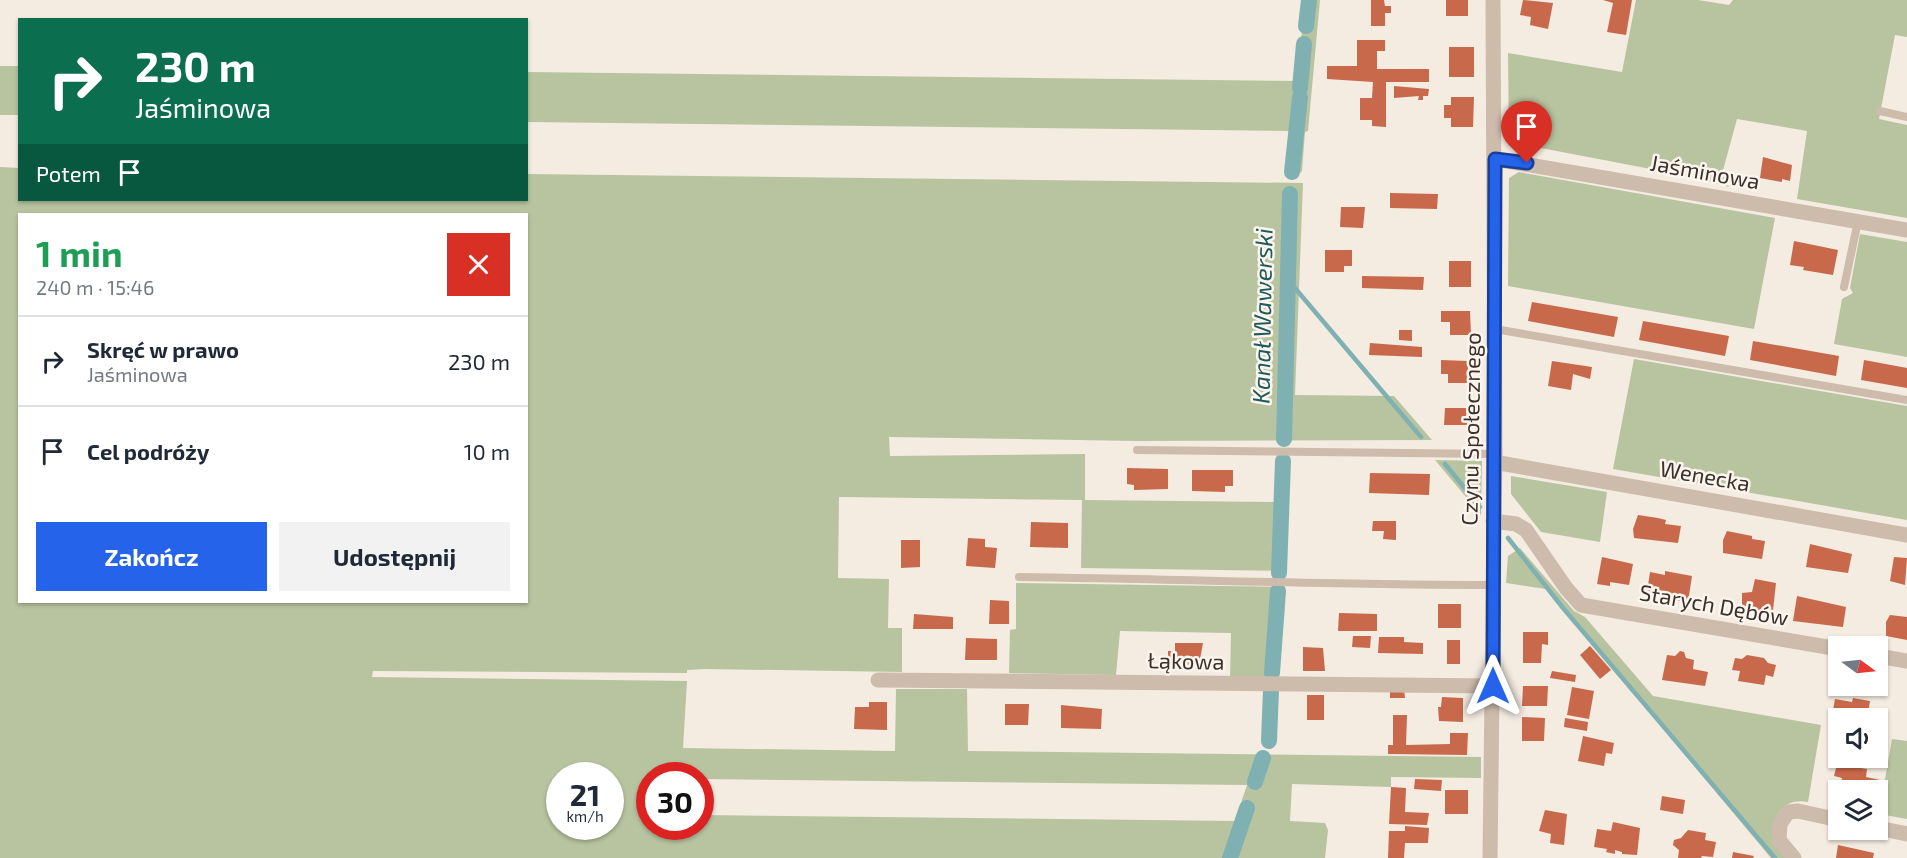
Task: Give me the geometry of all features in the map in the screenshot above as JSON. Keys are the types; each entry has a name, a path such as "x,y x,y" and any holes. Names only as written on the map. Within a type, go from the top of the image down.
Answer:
{"street":[{"name":"Czynu Społecznego","path":"1491,858 1495,328 1494,0"},
{"name":"Jaśminowa","path":"1495,159 1907,230"},
{"name":"Wenecka","path":"1494,458 1907,535"},
{"name":"Starych Dębów","path":"1493,521 1516,524 1526,530 1566,588 1581,604 1828,647"},
{"path":"1888,658 1907,661"},
{"name":"Łąkowa","path":"878,680 1493,686"},
{"path":"1794,858 1779,840 1780,824 1788,812 1798,811 1828,818"},
{"path":"1888,830 1907,834"}],"lane":[{"path":"1880,111 1907,117"},
{"path":"1844,287 1858,220"},
{"path":"1495,328 1907,399"},
{"path":"1137,450 1494,458"},
{"path":"1019,577 1205,580 1327,585 1492,585"}],"green space":[{"path":"1305,0 1320,0 1308,131 1305,132 1302,171 1299,174 1289,171 1292,131 528,122 528,72 1297,81"},
{"path":"1636,0 1698,0 1729,5 1733,0 1907,0 1907,37 1895,35 1879,119 1907,125 1907,218 1797,199 1807,131 1737,119 1722,174 1729,187 1682,175 1509,142 1508,53 1622,72"},
{"path":"0,66 18,66 18,115 0,115"},
{"path":"0,167 18,168 18,201 528,201 528,174 1303,183 1295,395 1394,396 1432,440 1137,441 889,437 890,456 1085,454 1085,500 1276,502 1277,458 1289,458 1284,571 1081,568 1082,500 839,497 838,578 889,579 888,628 902,628 902,672 705,669 687,670 687,673 373,671 372,677 687,681 683,748 895,751 896,689 967,689 968,751 1481,757 1481,778 1391,777 1391,787 1292,784 1290,821 1325,823 1328,830 1325,858 0,858","holes":["636,762 714,762 714,779 1247,785 1235,821 714,815 714,840 636,840"]},
{"path":"1519,172 1775,218 1754,329 1508,286 1509,178"},
{"path":"1860,234 1907,242 1907,357 1834,344 1842,299 1853,293 1850,288"},
{"path":"1634,359 1907,406 1907,520 1613,469"},
{"path":"1435,460 1482,461 1481,515"},
{"path":"1511,476 1607,492 1600,542 1541,532 1511,494"},
{"path":"1520,548 1574,611 1585,617 1653,696 1821,725 1808,802 1797,801 1788,804 1775,819 1789,858 1771,858 1546,589 1506,583 1508,556"},
{"path":"1016,583 1283,587 1277,678 1230,679 1231,633 1120,631 1116,675 1009,673 1010,630 1016,629"},
{"path":"1892,739 1907,741 1907,819 1888,816 1888,780 1885,780"}],"building":[{"path":"1371,0 1384,0 1385,6 1391,6 1391,13 1385,13 1385,26 1371,26"},
{"path":"1446,0 1468,0 1468,16 1446,16"},
{"path":"1523,0 1553,3 1548,29 1530,25 1531,17 1520,15"},
{"path":"1603,0 1632,0 1626,35 1607,32 1613,3"},
{"path":"1357,40 1385,40 1385,51 1377,51 1377,69 1429,69 1429,82 1386,82 1386,127 1372,126 1372,120 1360,120 1360,98 1372,98 1373,82 1327,79 1327,66 1357,66"},
{"path":"1449,47 1474,47 1474,77 1449,77"},
{"path":"1394,86 1429,89 1428,96 1423,96 1423,100 1418,100 1419,96 1394,98"},
{"path":"1451,97 1474,97 1473,127 1451,127 1451,118 1444,118 1444,105 1451,105"},
{"path":"1763,157 1792,165 1790,181 1760,178"},
{"path":"1390,193 1438,194 1437,209 1390,208"},
{"path":"1341,207 1365,207 1363,228 1340,227"},
{"path":"1794,241 1838,250 1833,275 1803,270 1804,267 1790,265"},
{"path":"1325,250 1352,250 1352,266 1344,266 1344,272 1325,272"},
{"path":"1449,261 1471,261 1471,287 1449,287"},
{"path":"1362,276 1424,277 1423,290 1362,288"},
{"path":"1532,302 1618,317 1614,337 1528,321"},
{"path":"1441,311 1470,311 1471,335 1450,335 1450,322 1441,322"},
{"path":"1643,321 1729,336 1725,356 1639,340"},
{"path":"1399,330 1412,330 1412,341 1399,340"},
{"path":"1753,341 1839,356 1836,376 1750,360"},
{"path":"1370,343 1422,347 1422,357 1369,355"},
{"path":"1441,360 1468,361 1468,383 1448,383 1448,374 1441,374"},
{"path":"1864,360 1907,368 1907,388 1861,380"},
{"path":"1552,361 1592,367 1590,379 1573,374 1571,390 1548,386"},
{"path":"1445,408 1466,408 1467,425 1444,425"},
{"path":"1127,468 1168,469 1168,489 1134,490 1134,485 1127,484"},
{"path":"1192,470 1233,470 1233,486 1225,486 1225,492 1192,491"},
{"path":"1370,473 1430,474 1429,495 1369,493"},
{"path":"1638,515 1666,520 1665,524 1681,526 1678,543 1634,538 1633,529"},
{"path":"1373,521 1396,521 1396,540 1383,539 1384,531 1372,531"},
{"path":"1031,522 1068,523 1068,548 1030,547"},
{"path":"1727,531 1765,541 1762,559 1723,553 1723,540"},
{"path":"968,538 985,539 985,547 997,548 995,568 966,566"},
{"path":"901,540 920,540 920,567 901,568"},
{"path":"1810,544 1852,554 1848,573 1806,567"},
{"path":"1602,557 1633,564 1629,585 1610,582 1610,586 1597,584"},
{"path":"1894,557 1907,558 1905,585 1890,581"},
{"path":"1665,571 1692,576 1688,602 1661,598 1662,594 1647,592 1650,572 1665,575"},
{"path":"1755,579 1776,583 1773,610 1765,609 1763,616 1754,614 1755,610 1742,608 1742,593 1752,592"},
{"path":"1797,596 1846,607 1843,627 1793,621"},
{"path":"990,600 1009,601 1009,624 989,624"},
{"path":"1438,604 1461,604 1461,628 1438,628"},
{"path":"1339,613 1377,614 1377,631 1338,631"},
{"path":"914,614 953,617 953,629 913,629"},
{"path":"1890,615 1907,617 1907,640 1886,636 1886,622"},
{"path":"1523,632 1548,632 1548,645 1542,644 1541,663 1523,663"},
{"path":"1353,636 1371,636 1370,648 1352,647"},
{"path":"1379,637 1404,637 1404,642 1423,643 1423,654 1378,653"},
{"path":"966,638 997,639 997,660 965,660"},
{"path":"1447,640 1460,640 1460,664 1447,664"},
{"path":"1175,643 1203,643 1199,665 1168,664 1168,651 1175,651"},
{"path":"1590,646 1611,670 1600,679 1580,655"},
{"path":"1303,647 1323,648 1325,671 1303,671"},
{"path":"1680,651 1684,652 1686,658 1694,660 1693,669 1708,672 1705,686 1662,680 1667,655 1675,656"},
{"path":"1747,655 1764,658 1768,663 1776,665 1773,677 1766,675 1764,685 1738,681 1740,671 1732,670 1735,658 1742,659"},
{"path":"1552,671 1576,675 1575,682 1550,678"},
{"path":"1523,686 1548,686 1547,706 1522,706"},
{"path":"1572,687 1594,691 1589,719 1567,715"},
{"path":"1390,689 1404,689 1405,698 1390,698"},
{"path":"1307,695 1324,695 1324,720 1307,720"},
{"path":"1442,697 1463,698 1463,722 1439,721 1438,707 1441,707"},
{"path":"1853,698 1870,701 1869,708 1833,708 1835,699 1852,702"},
{"path":"869,702 887,702 887,730 854,729 855,707 869,707"},
{"path":"1005,704 1029,704 1028,725 1005,725"},
{"path":"1061,705 1102,709 1101,729 1061,728"},
{"path":"1393,715 1407,715 1406,745 1450,744 1450,733 1468,733 1467,755 1388,754 1388,745 1393,745"},
{"path":"1522,717 1545,718 1544,741 1522,741"},
{"path":"1565,718 1588,722 1587,731 1564,727"},
{"path":"1583,736 1614,743 1612,754 1606,753 1604,766 1578,761"},
{"path":"1836,768 1861,768 1867,769 1866,777 1880,780 1842,780 1842,778 1834,776"},
{"path":"1415,779 1442,780 1441,791 1414,789"},
{"path":"1391,787 1406,788 1405,812 1429,813 1427,825 1389,824"},
{"path":"1445,790 1468,790 1468,814 1445,814"},
{"path":"1662,796 1685,800 1683,814 1660,810"},
{"path":"1545,810 1567,814 1564,845 1550,843 1551,834 1539,831"},
{"path":"1613,822 1640,828 1637,855 1622,854 1615,850 1615,854 1606,852 1607,849 1594,847 1597,829 1611,831"},
{"path":"1405,826 1429,828 1428,843 1405,843 1404,858 1388,858 1389,831 1405,831"},
{"path":"1688,830 1706,833 1705,840 1716,842 1713,857 1678,858 1679,850 1673,845 1674,840 1681,838"},
{"path":"1838,845 1874,853 1873,858 1836,858"},
{"path":"1733,852 1754,856 1753,858 1732,858"}],"waterway":[{"name":"Kanał Wawerski","path":"1306,26 1309,0"},
{"name":"Kanał Wawerski","path":"1300,88 1304,44"},
{"name":"Kanał Wawerski","path":"1292,172 1300,97"},
{"name":"Kanał Wawerski","path":"1284,439 1290,194"},
{"path":"1289,281 1421,437"},
{"name":"Kanał Wawerski","path":"1279,573 1283,461"},
{"path":"1445,464 1480,507"},
{"path":"1508,538 1563,608 1775,858"},
{"name":"Kanał Wawerski","path":"1272,673 1278,591"},
{"name":"Kanał Wawerski","path":"1269,741 1271,690"},
{"name":"Kanał Wawerski","path":"1255,782 1263,758"},
{"name":"Kanał Wawerski","path":"1230,858 1247,808"}],"route":[{"path":"1493,686 1495,159 1527,163"}]}
